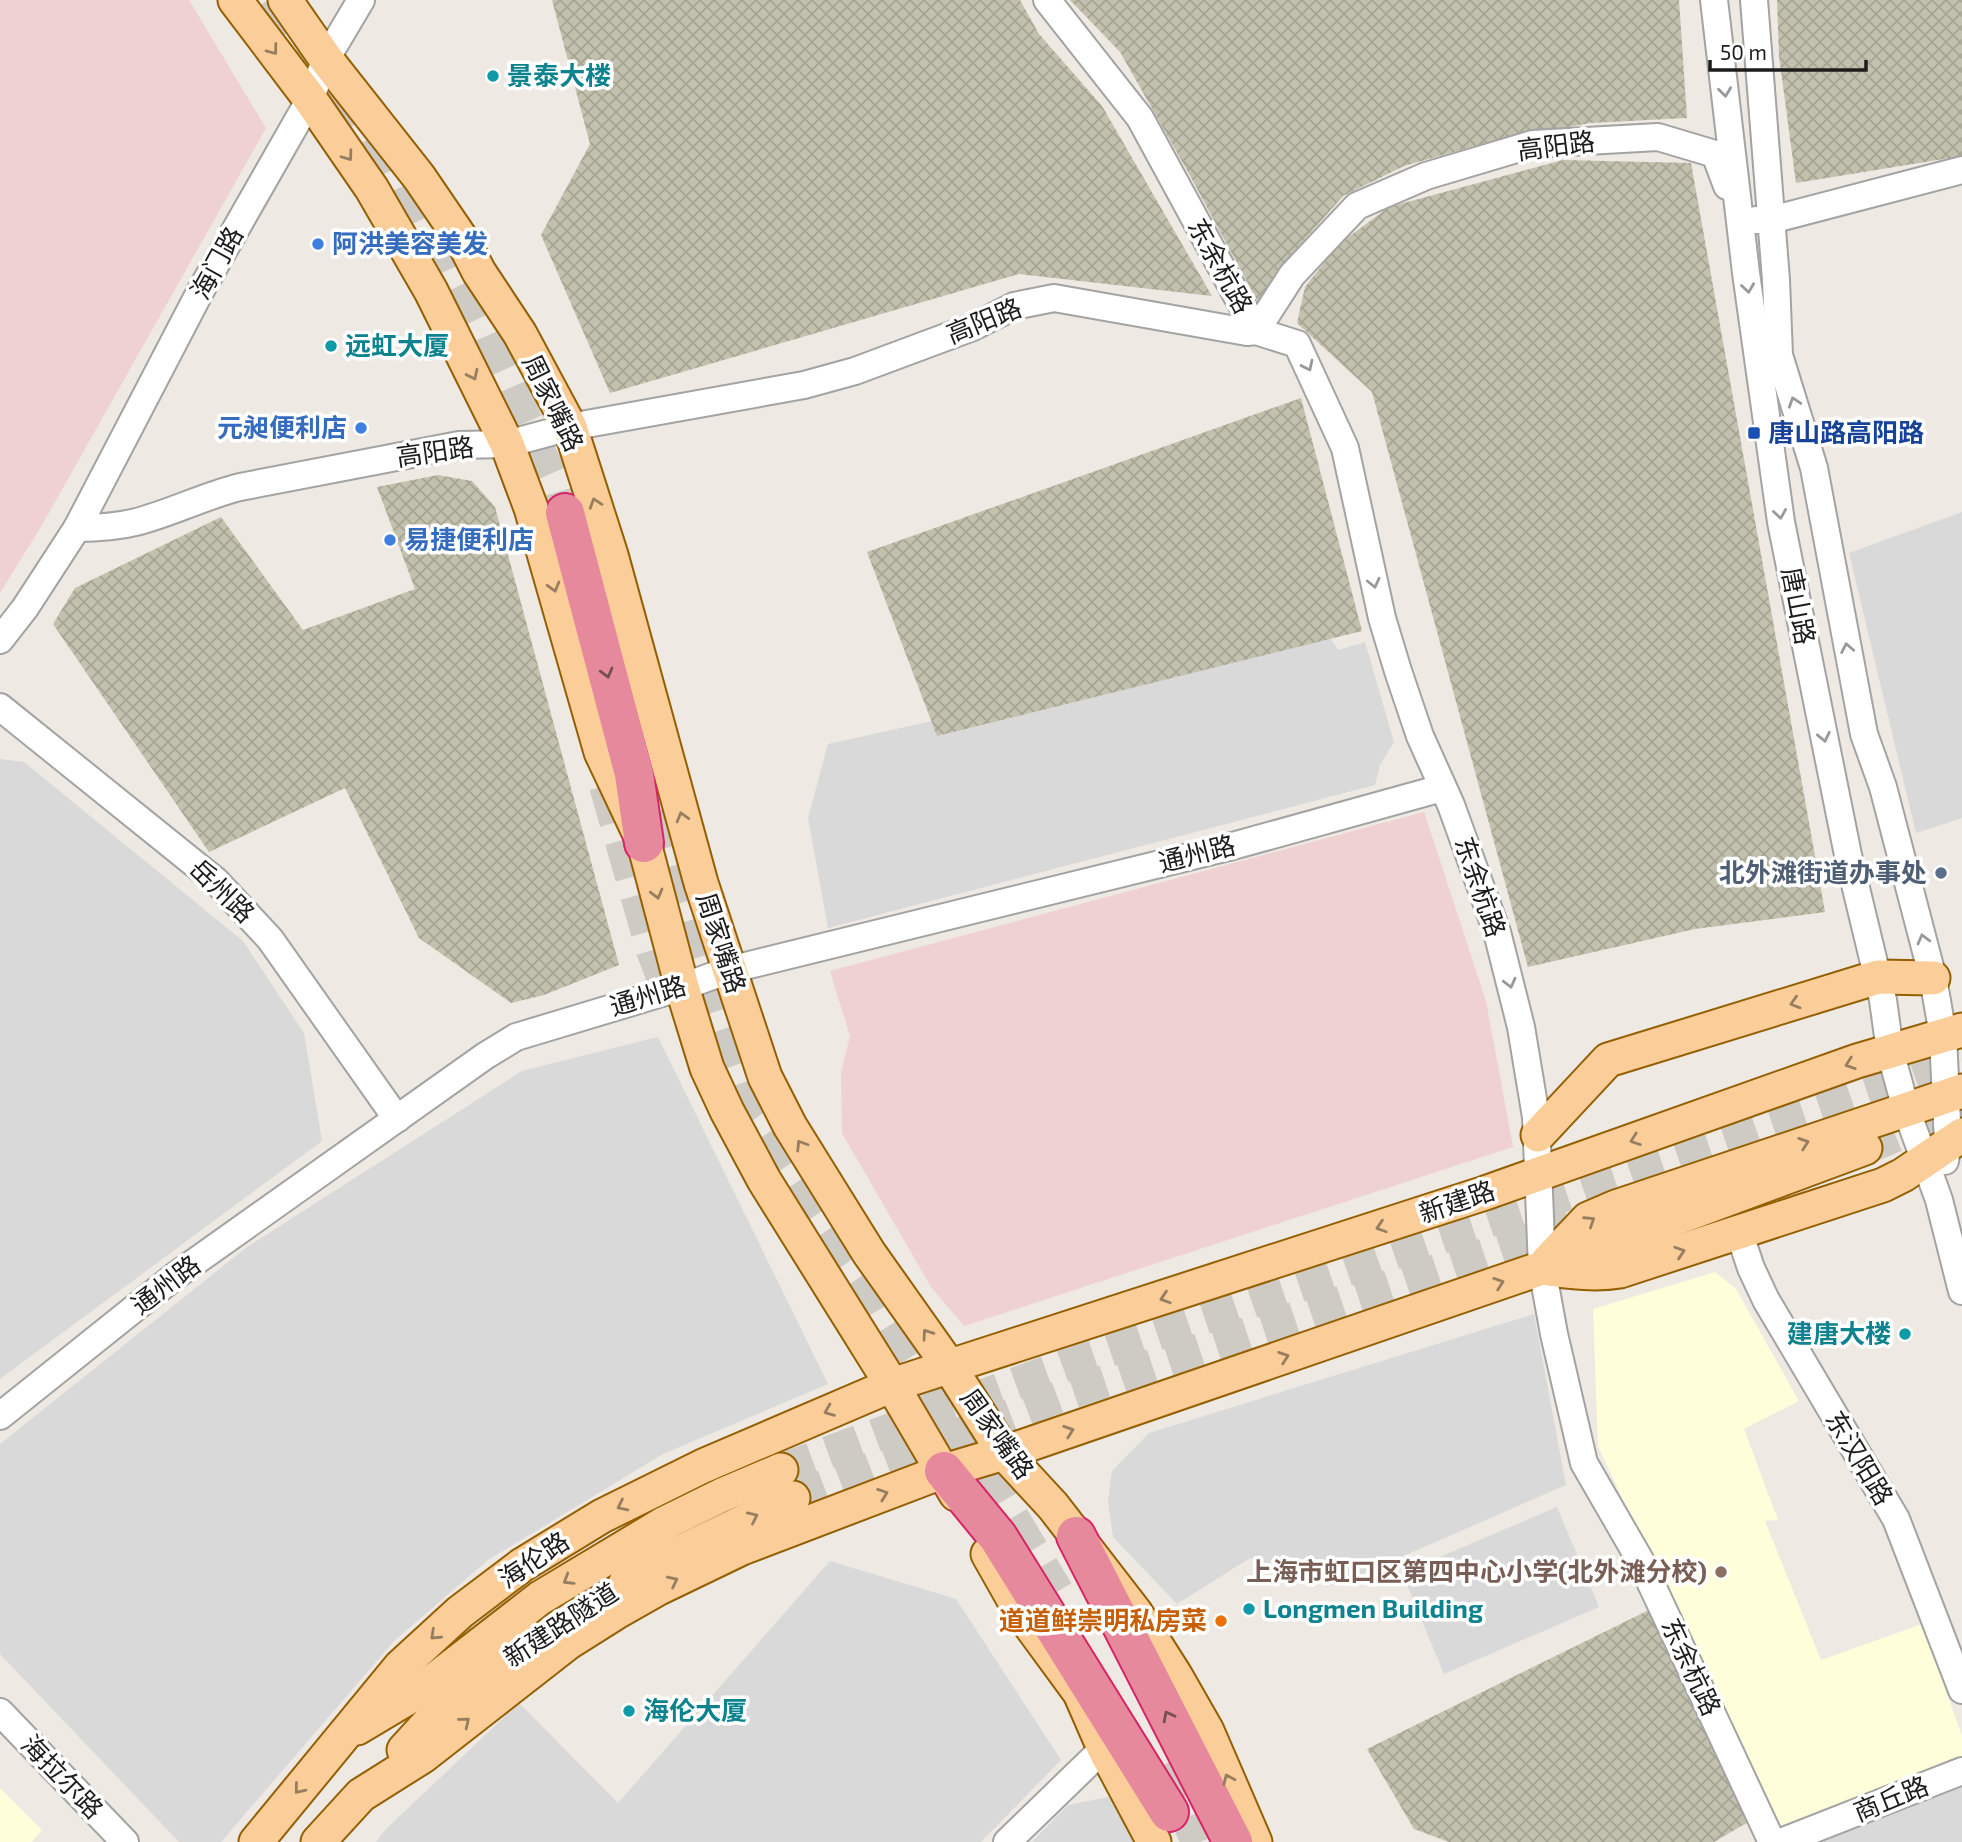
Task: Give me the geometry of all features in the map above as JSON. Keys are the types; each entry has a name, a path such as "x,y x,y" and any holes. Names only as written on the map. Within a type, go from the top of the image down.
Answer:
{"highway":[{"path":"565,513 634,774 644,844"},
{"path":"944,1471 998,1538 1162,1827"},
{"path":"1076,1536 1233,1842"}],"main road":[{"name":"周家嘴路","path":"235,0 310,99 372,189 431,291 507,444 531,508 601,752 644,844 682,987 707,1068 727,1111 764,1180 944,1471 1022,1614 1080,1693 1104,1748 1162,1827"},
{"name":"周家嘴路","path":"285,0 326,59 419,177 464,243 520,334 570,427 611,555 697,870 765,1077 790,1126 869,1252 949,1366 1004,1453 1053,1506 1135,1612 1207,1731 1255,1842"},
{"path":"1538,1135 1608,1060 1878,977 1933,978"},
{"name":"新建路","path":"892,1385 1485,1193 1890,1051 1953,1032"},
{"path":"1542,1268 1588,1219 1616,1207 1954,1093"},
{"path":"1542,1268 1606,1274 1620,1271 1883,1185 1944,1147"},
{"path":"318,1842 361,1795 423,1756 569,1642 659,1588 742,1548 944,1471 1004,1453 1542,1268 1865,1148"},
{"name":"海伦路","path":"256,1842 400,1667 460,1612 522,1565 602,1516 703,1466 892,1385"},
{"name":"新建路隧道","path":"342,1736 424,1688 540,1598 665,1523 722,1495 787,1484 551,1628 448,1702 361,1795"}],"street":[{"name":"海门路","path":"76,528 201,290 310,99 326,59 361,0"},
{"name":"东余杭路","path":"1047,0 1140,118 1256,331 1297,344 1345,448 1382,618 1420,736 1451,805 1497,932 1521,1027 1538,1135 1542,1268 1554,1334 1584,1463 1640,1560 1772,1842"},
{"name":"唐山路","path":"1714,0 1740,221 1782,522 1848,855 1878,977 1890,1051 1906,1109 1944,1147"},
{"name":"唐山路","path":"1754,0 1776,280 1779,355 1814,468 1864,734 1883,787 1933,978 1953,1032 1954,1093 1944,1147 1939,1200 1962,1292"},
{"name":"高阳路","path":"76,528 108,527 137,522 206,496 267,482 459,445 507,444 570,427 804,385 855,371 973,327 1014,306 1054,298 1247,332 1256,331 1292,275 1357,206 1426,176 1533,144 1658,137 1715,154 1740,221"},
{"path":"1740,221 1770,220 1962,170"},
{"path":"0,639 25,608 76,528"},
{"name":"岳州路","path":"0,707 216,881 270,939 397,1119"},
{"name":"通州路","path":"0,1416 176,1276 485,1056 516,1037 682,987 729,970 1229,847 1442,788"},
{"name":"东汉阳路","path":"1739,1233 1766,1300 1896,1519 1962,1690"},
{"name":"海拉尔路","path":"0,1712 125,1842"},
{"path":"1007,1842 1104,1748"},
{"name":"商丘路","path":"1781,1842 1962,1770"}],"shaded area":[{"path":"0,0 189,0 266,128 42,525 0,593"},
{"path":"552,0 1020,0 1039,34 1102,106 1212,296 1019,274 610,393 541,235 590,144"},
{"path":"1070,0 1679,0 1687,118 1590,123 1482,144 1404,166 1343,196 1283,264 1259,304 1120,52"},
{"path":"1777,0 1962,0 1962,156 1796,183 1779,56"},
{"path":"1563,160 1691,163 1825,912 1695,929 1528,967 1372,392 1297,323 1305,287 1339,244 1389,207"},
{"path":"1301,398 1362,631 937,736 867,552"},
{"path":"438,475 472,481 495,507 619,965 544,995 511,1003 419,938 345,788 209,852 53,624 75,588 221,517 303,630 415,589 377,487"},
{"path":"1962,512 1962,818 1916,833 1849,553"},
{"path":"1327,634 1339,650 1365,642 1394,742 1380,765 1375,785 828,928 808,818 828,744"},
{"path":"0,759 24,762 243,941 304,1033 322,1141 0,1379"},
{"path":"1424,812 1486,1001 1513,1147 964,1326 931,1287 842,1133 841,1073 850,1036 830,971"},
{"path":"658,1037 828,1384 663,1454 488,1560 394,1641 221,1842 179,1842 0,1654 0,1444 247,1247 522,1071"},
{"name":"上海市虹口区第四中心小学(北外滩分校)","path":"1715,1272 1736,1289 1799,1401 1744,1429 1778,1520 1765,1521 1821,1660 1922,1624 1962,1736 1962,1757 1776,1831 1598,1446 1593,1309"},
{"path":"1534,1314 1566,1485 1335,1586 1250,1558 1177,1604 1113,1537 1108,1501 1112,1471 1149,1433"},
{"path":"1557,1507 1599,1607 1444,1674 1402,1573"},
{"path":"830,1561 956,1599 1061,1760 981,1842 376,1842 385,1830 519,1703 618,1803"},
{"path":"1653,1608 1750,1821 1714,1842 1449,1842 1414,1829 1367,1749"},
{"path":"1962,1786 1962,1842 1803,1842"},
{"path":"0,1788 42,1830 32,1842 0,1842"},
{"path":"1108,1797 1139,1822 1152,1842 1032,1842 1068,1805"}],"tunnel":[{"path":"268,0 354,122 391,203"},
{"path":"412,182 486,336 550,482 570,548"},
{"path":"608,785 655,950 675,1002"},
{"path":"651,813 701,974 748,1105 871,1286 1055,1593"},
{"path":"781,1470 1072,1363 1962,1060"},
{"path":"1865,1148 1962,1109"},
{"path":"793,1498 1063,1395 1570,1226"},
{"path":"1161,1767 1184,1803 1200,1842"}],"place":[{"name":"景泰大楼","path":"493,76"},
{"name":"阿洪美容美发","path":"318,244"},
{"name":"远虹大厦","path":"331,346"},
{"name":"元昶便利店","path":"361,428"},
{"name":"唐山路高阳路","path":"1754,433"},
{"name":"易捷便利店","path":"390,540"},
{"name":"北外滩街道办事处","path":"1941,873"},
{"name":"建唐大楼","path":"1905,1334"},
{"name":"上海市虹口区第四中心小学(北外滩分校)","path":"1721,1572"},
{"name":"Longmen Building","path":"1249,1609"},
{"name":"道道鲜崇明私房菜","path":"1221,1621"},
{"name":"海伦大厦","path":"629,1711"}]}
